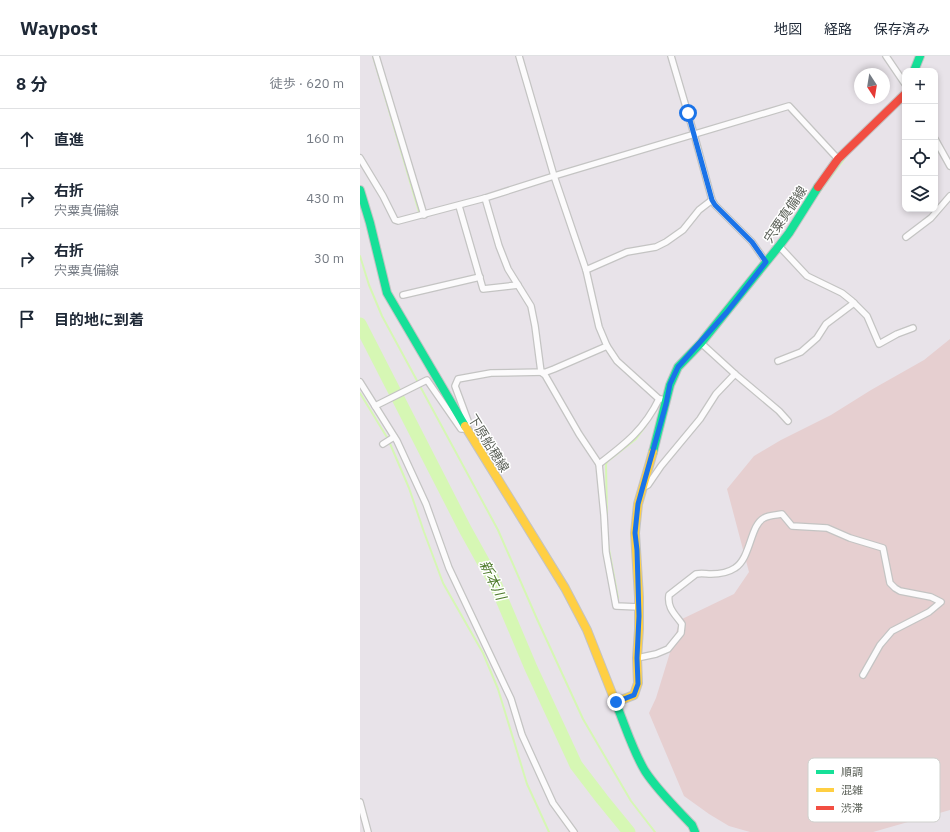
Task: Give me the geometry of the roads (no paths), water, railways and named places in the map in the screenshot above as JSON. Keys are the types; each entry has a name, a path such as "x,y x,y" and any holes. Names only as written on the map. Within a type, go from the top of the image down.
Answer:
{"main road":[{"path":"915,68 920,56"},
{"name":"宍粟真備線","path":"616,702 634,695 638,684 637,658 639,607 635,533 638,504 667,401 670,384 678,367 701,343 766,262 781,248 813,194 838,159 902,97"},
{"name":"下原船穂線","path":"360,190 370,222 387,293 467,429 565,588 587,630 616,702"},
{"path":"616,702 636,754 645,771 657,788 682,813 697,831"}],"street":[{"path":"376,56 424,215"},
{"path":"519,56 554,176 586,270 599,327 607,346 617,361 658,399 667,401"},
{"path":"671,56 712,200 715,205 752,242 766,262"},
{"path":"886,56 902,80"},
{"path":"360,158 383,196 395,220 398,221 459,206 789,106 838,159"},
{"path":"936,140 950,166"},
{"path":"906,238 931,218 950,196"},
{"path":"485,198 499,246 508,270 529,302 533,314 542,372 579,434 599,464 606,552 616,606 639,607"},
{"path":"586,270 627,252 656,247 666,242 683,230 699,210 712,200"},
{"path":"459,206 483,289 518,285"},
{"path":"781,248 807,276 842,293 854,303 867,316 879,344 897,334 913,328"},
{"path":"404,295 480,277"},
{"path":"778,361 801,352 817,338 826,324 854,303"},
{"path":"701,343 779,411 788,421"},
{"path":"375,406 427,380 462,428 467,429 468,421 455,386 458,379 491,372 542,372 554,369 607,346"},
{"path":"642,488 648,485 661,466 700,419 716,394 735,374"},
{"path":"360,382 375,406 388,441 426,504 449,568 511,699 522,735 553,803 574,832"},
{"path":"599,464 636,434 658,399"},
{"path":"637,658 656,654 668,649 682,633 682,624 669,606 669,595 696,574 722,573 735,569 741,563 748,550 759,522 764,517 782,514 792,526 818,526 827,528 850,538 883,548 890,583 895,588 900,591 931,597 941,602 929,612 892,631 880,645 863,675"},
{"path":"360,802 368,832"}],"waterway":[{"path":"373,56 419,212"},
{"path":"815,198 845,158"},
{"path":"360,256 369,285 382,316 498,530 583,719 631,801 655,832"},
{"name":"新本川","path":"360,324 465,529 495,583 531,668 576,765 629,832"},
{"path":"360,393 388,439 409,488 443,583 483,653 498,689 527,784 549,832"},
{"path":"607,517 606,464 636,439 647,424"},
{"path":"608,544 618,598"}]}
